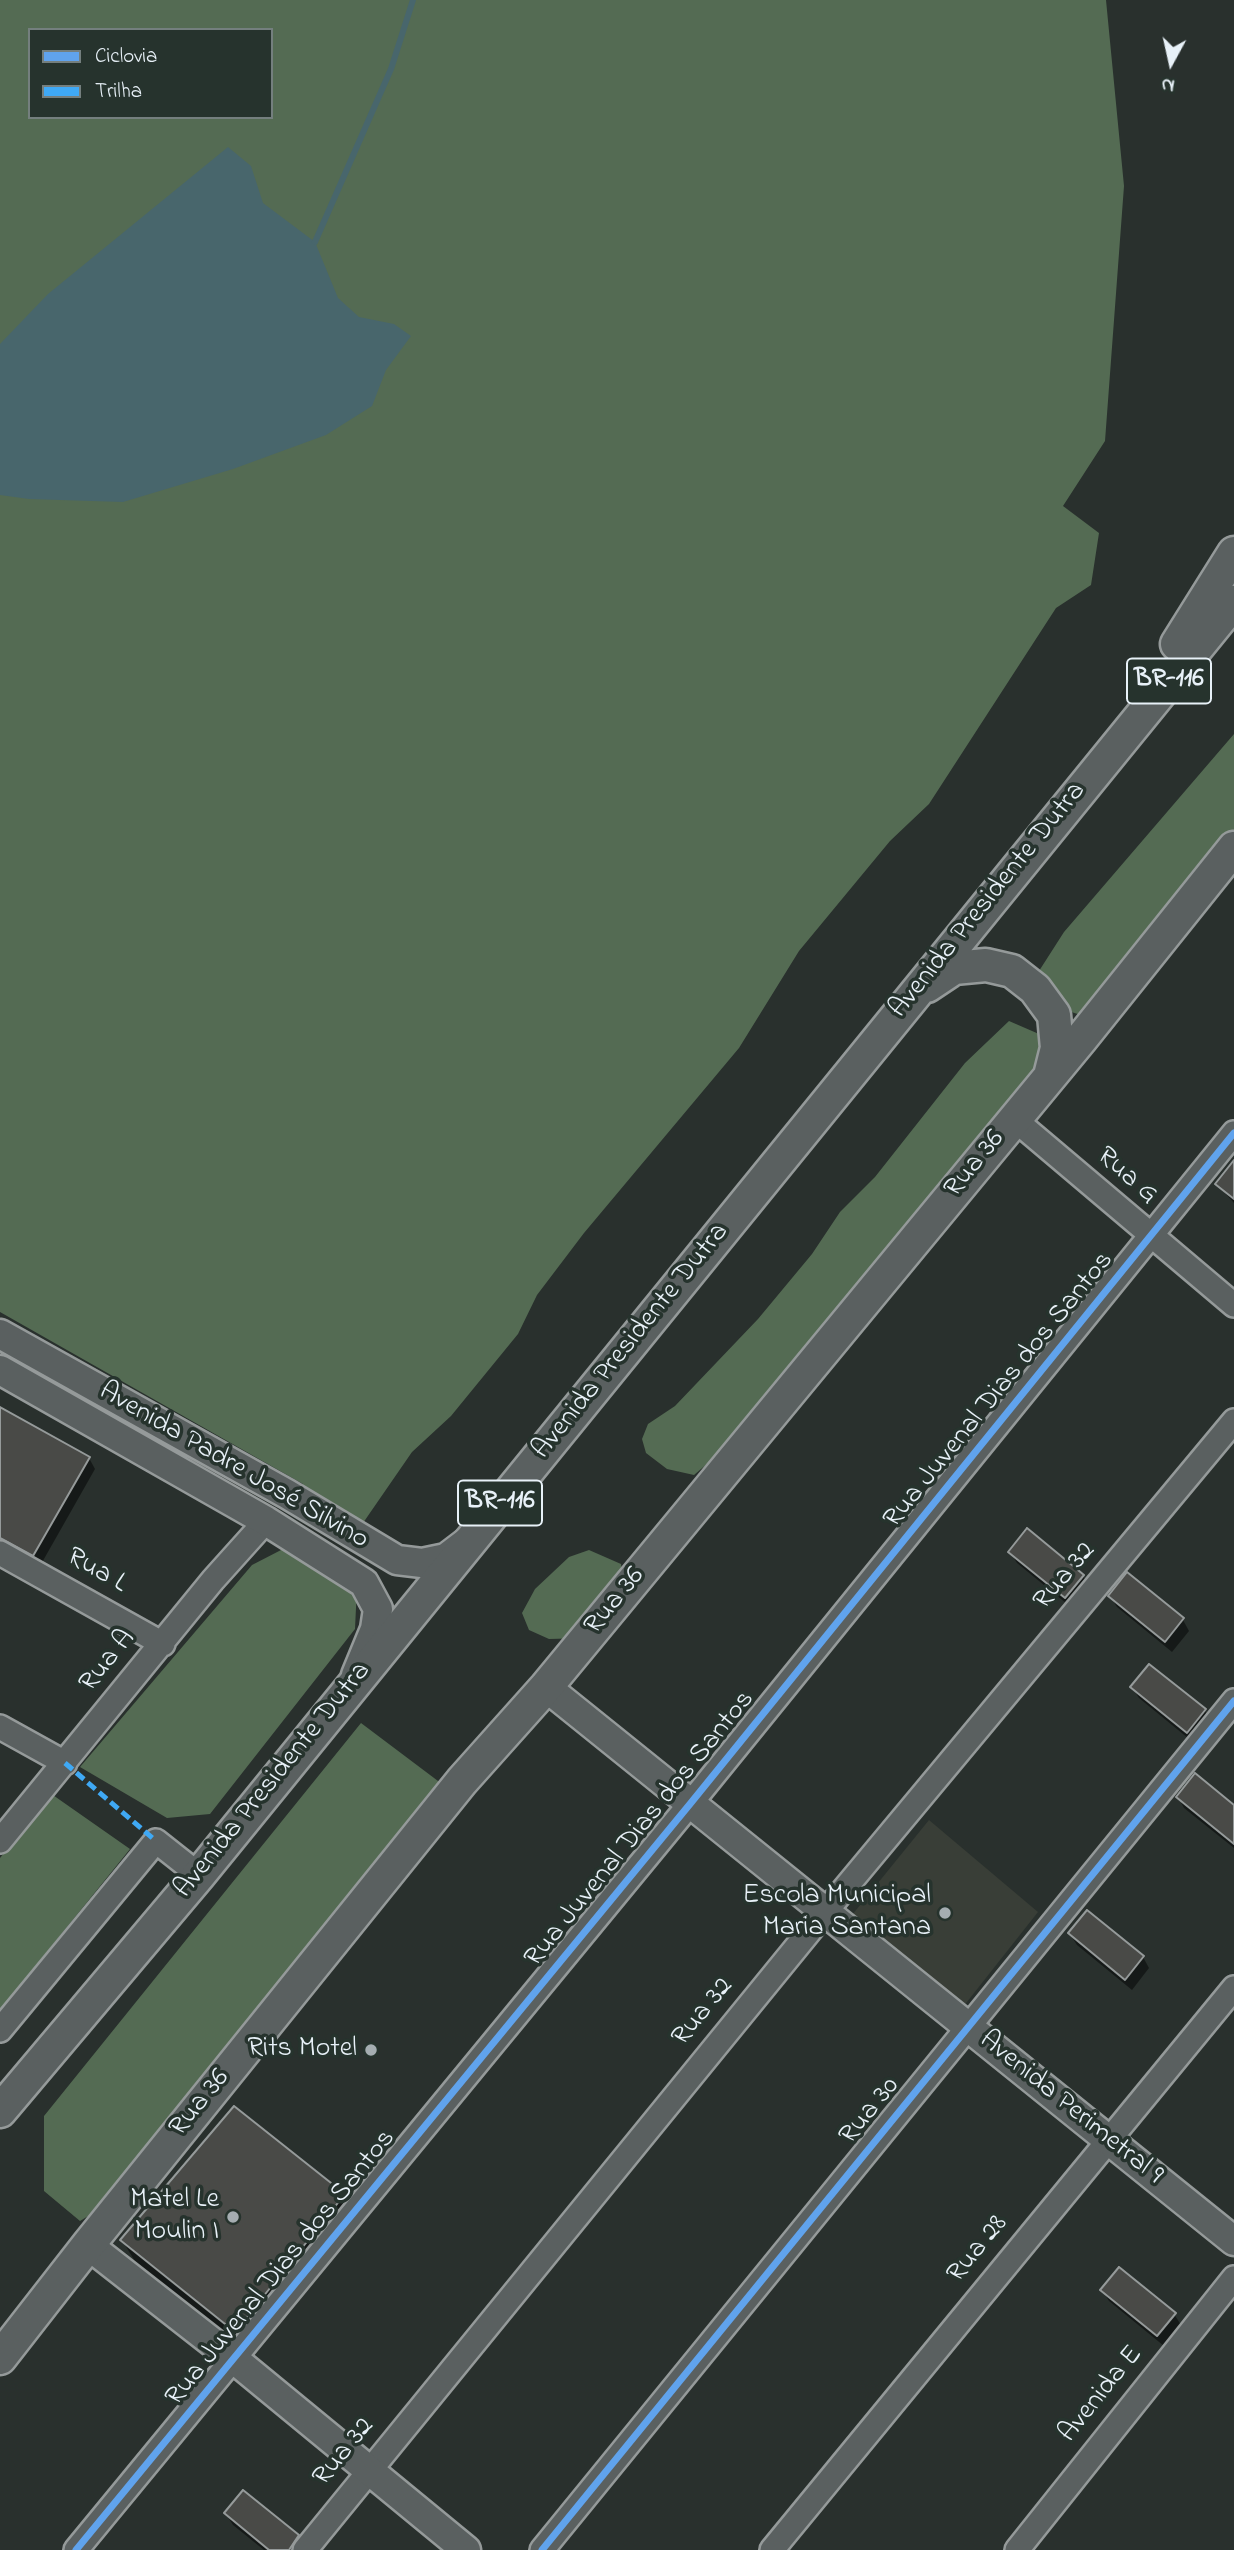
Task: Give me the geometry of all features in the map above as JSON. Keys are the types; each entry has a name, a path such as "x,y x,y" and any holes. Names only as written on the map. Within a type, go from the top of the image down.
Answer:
{"highway":[{"path":"1103,760 1234,553"},
{"name":"Avenida Presidente Dutra","path":"2,2105 199,1875 1234,602"},
{"name":"Rua 36","path":"0,2358 462,1781 546,1687 1049,1077 1234,848"},
{"path":"913,996 954,968 986,965 1012,971 1035,989 1054,1015 1057,1048 1049,1077"}],"main road":[{"name":"Avenida Padre José Silvino","path":"0,1334 287,1494 397,1560 422,1563 446,1558 470,1540"},
{"name":"Avenida Padre José Silvino","path":"0,1370 266,1521 364,1583 378,1609 375,1629 362,1653 355,1680"},
{"name":"Avenida Perimetral 9","path":"546,1687 1234,2241"},
{"path":"88,2245 235,2360 466,2550"}],"street":[{"name":"Rua G","path":"1014,1119 1151,1238 1234,1305"},
{"name":"Rua Juvenal Dias dos Santos","path":"76,2550 690,1804 1234,1133"},
{"name":"Rua 32","path":"305,2550 826,1911 1234,1421"},
{"name":"Rua A","path":"0,1841 266,1521"},
{"name":"Rua L","path":"0,1553 163,1644"},
{"name":"Rua 30","path":"542,2550 1234,1701"},
{"path":"0,1727 65,1763"},
{"path":"0,2030 156,1841 199,1875"},
{"name":"Rua 28","path":"772,2550 1234,1989"},
{"name":"Avenida E","path":"1017,2550 1234,2278"}],"shaded area":[{"name":"Escola Municipal Maria Santana","path":"929,1820 1038,1912 963,2007 852,1915"}],"green space":[{"path":"0,0 1106,0 1124,186 1105,441 1063,506 1099,533 1091,585 1056,608 929,804 890,841 799,951 739,1048 584,1233 537,1295 518,1334 451,1416 412,1452 363,1523 348,1525 303,1503 303,1484 0,1312"},
{"path":"1234,734 1234,853 1084,1016 1065,1010 1045,992 1039,971 1064,932"},
{"path":"1009,1021 1039,1034 1046,1057 771,1409 694,1475 667,1469 646,1453 642,1439 648,1424 675,1406 758,1319 812,1254 840,1212 875,1177 965,1063"},
{"path":"283,1549 357,1586 355,1629 210,1814 167,1818 80,1767 252,1565"},
{"path":"589,1550 621,1564 624,1585 586,1638 549,1639 529,1630 522,1613 535,1589 569,1557"},
{"path":"361,1723 446,1787 113,2201 80,2221 44,2191 44,2116"},
{"path":"50,1793 130,1849 0,2010 0,1858"}],"water":[{"path":"228,147 251,166 263,203 315,242 338,298 359,317 394,324 411,336 386,370 372,406 326,435 233,469 123,502 29,499 0,495 0,344 48,294"}],"building":[{"path":"1234,1160 1234,1199 1215,1184"},
{"path":"0,1407 90,1457 33,1556 0,1538"},
{"path":"1027,1528 1084,1575 1065,1598 1008,1552"},
{"path":"1127,1572 1184,1618 1165,1642 1108,1596"},
{"path":"1149,1664 1206,1709 1187,1733 1130,1687"},
{"path":"1195,1773 1234,1805 1234,1844 1176,1797"},
{"path":"1087,1910 1144,1956 1125,1980 1068,1933"},
{"name":"Matel Le Moulin I","path":"234,2106 345,2194 235,2332 120,2240"},
{"path":"1119,2267 1176,2313 1157,2336 1100,2290"},
{"path":"243,2490 299,2535 289,2550 269,2550 224,2513"}],"waterway":[{"path":"315,242 391,69 413,0"}],"marked path":[{"path":"65,1763 156,1841"}],"cycle path":[{"path":"76,2550 690,1804 1234,1133"},
{"path":"542,2550 1234,1701"}],"place":[{"name":"Escola Municipal Maria Santana","path":"945,1913"},
{"name":"Rits Motel","path":"371,2050"},
{"name":"Matel Le Moulin I","path":"233,2217"}]}
